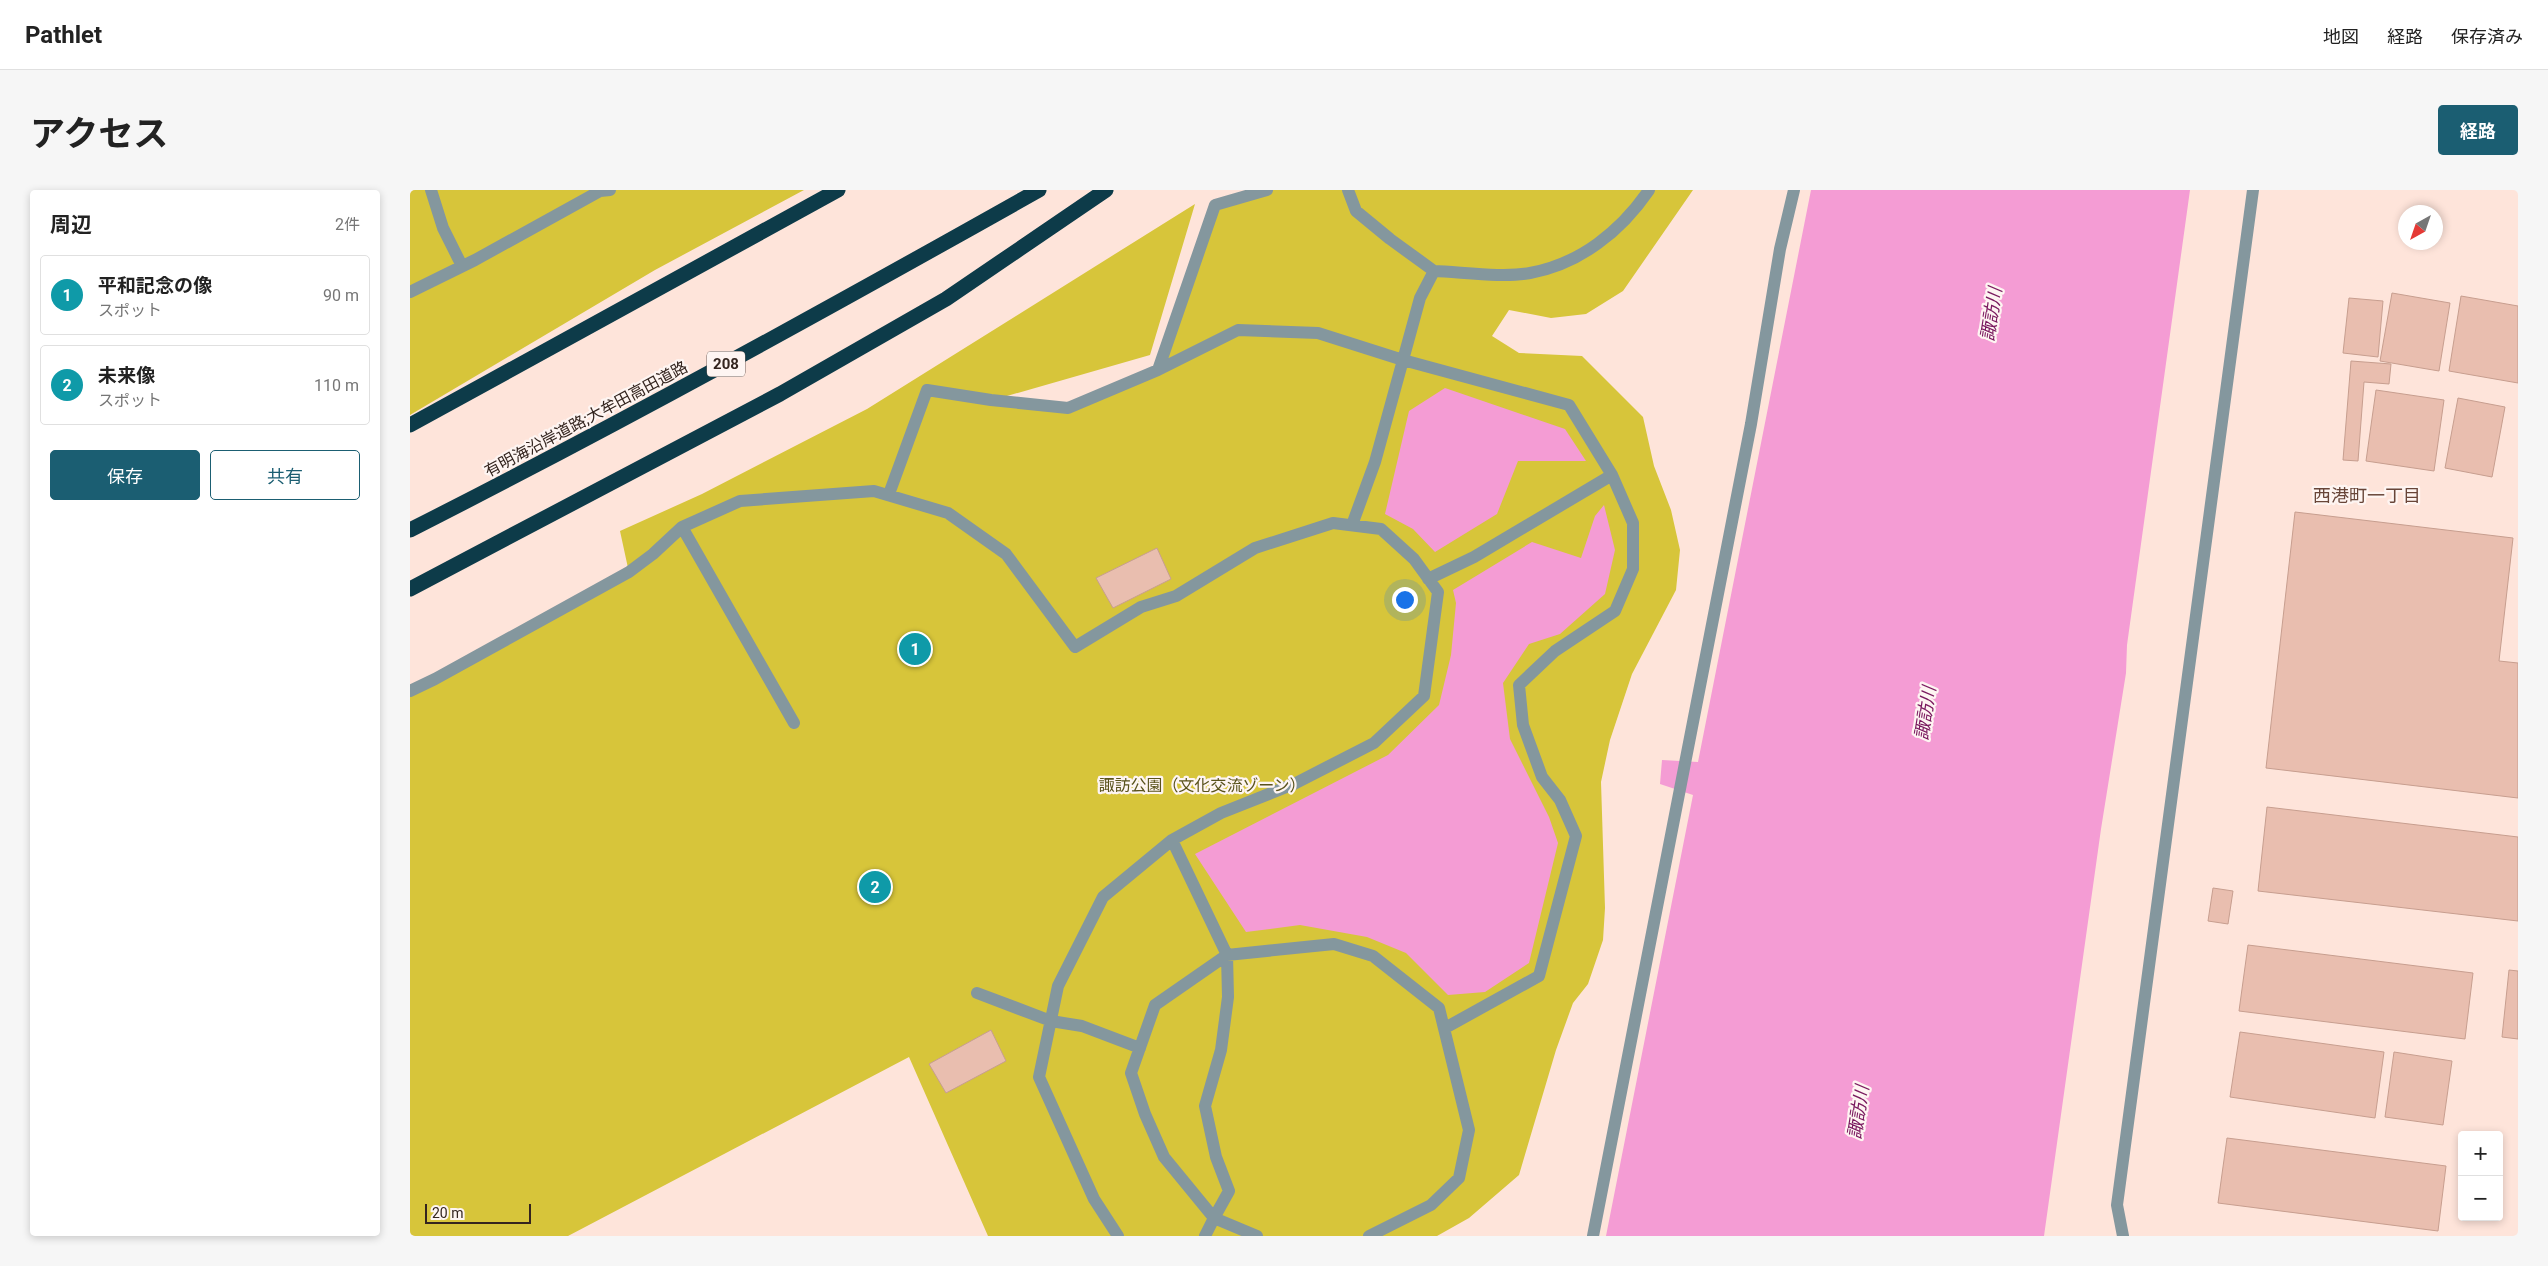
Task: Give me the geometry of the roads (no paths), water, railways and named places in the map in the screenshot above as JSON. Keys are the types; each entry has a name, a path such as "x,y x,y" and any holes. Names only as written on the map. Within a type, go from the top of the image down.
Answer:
{"highway":[{"path":"410,425 838,190"},
{"name":"有明海沿岸道路;大牟田高田道路","path":"410,530 798,325 1038,190"},
{"path":"410,589 780,394 938,304 1106,190"}],"street":[{"path":"431,190 443,228 462,266"},
{"path":"410,292 600,191 610,190"},
{"path":"1158,370 1215,205 1267,190"},
{"path":"1348,190 1356,211 1390,240 1434,271 1529,273 1574,260 1611,233 1635,210 1649,190"},
{"path":"1593,1236 1752,424 1780,249 1794,190"},
{"path":"2123,1236 2117,1205 2253,190"},
{"path":"1352,525 1375,462 1420,298 1434,271"},
{"path":"889,494 927,390 991,400 1068,408 1158,370 1238,330 1318,333 1403,360 1569,405 1612,475 1633,523 1633,569 1615,611 1555,651 1519,685 1523,725 1542,777 1560,800 1576,836 1539,976 1445,1028"},
{"path":"1428,579 1506,539 1612,475"},
{"path":"410,691 629,572 653,554 682,527 740,501 874,491 889,494 948,514 1006,554 1075,648 1141,607 1176,596 1255,548 1333,523 1381,529 1414,559 1438,592 1424,696 1374,743 1294,784 1221,813 1172,840 1104,898 1058,986 1040,1077 1094,1199 1118,1236"},
{"path":"682,527 794,723"},
{"path":"1172,840 1227,955 1228,997 1221,1050 1206,1106 1216,1157 1229,1191 1205,1236"},
{"path":"1258,1236 1214,1218 1164,1156 1145,1114 1131,1073 1155,1005 1227,955 1334,944 1373,956 1439,1008 1469,1130 1460,1178 1431,1205 1369,1236"},
{"path":"977,993 1051,1021 1082,1026 1140,1048"}],"water":[{"name":"諏訪川","path":"1811,190 2190,190 2127,645 2126,673 2101,829 2044,1236 1606,1236 1693,795 1660,784 1662,760 1698,762"},
{"path":"1445,388 1565,429 1586,461 1518,461 1497,514 1435,552 1413,529 1385,514 1409,411"},
{"path":"1604,505 1615,550 1605,594 1560,634 1529,644 1503,683 1510,739 1549,817 1558,843 1529,963 1485,992 1448,995 1406,953 1367,937 1300,925 1246,932 1195,854 1388,755 1439,705 1451,655 1456,603 1453,590 1532,542 1581,558 1595,516"}],"place":[{"name":"平和記念の像","path":"915,649"},
{"name":"未来像","path":"875,887"}],"district":[{"name":"西港町一丁目","path":"2367,495"}],"park label":[{"name":"諏訪公園（文化交流ゾーン）","path":"1202,785"}]}
